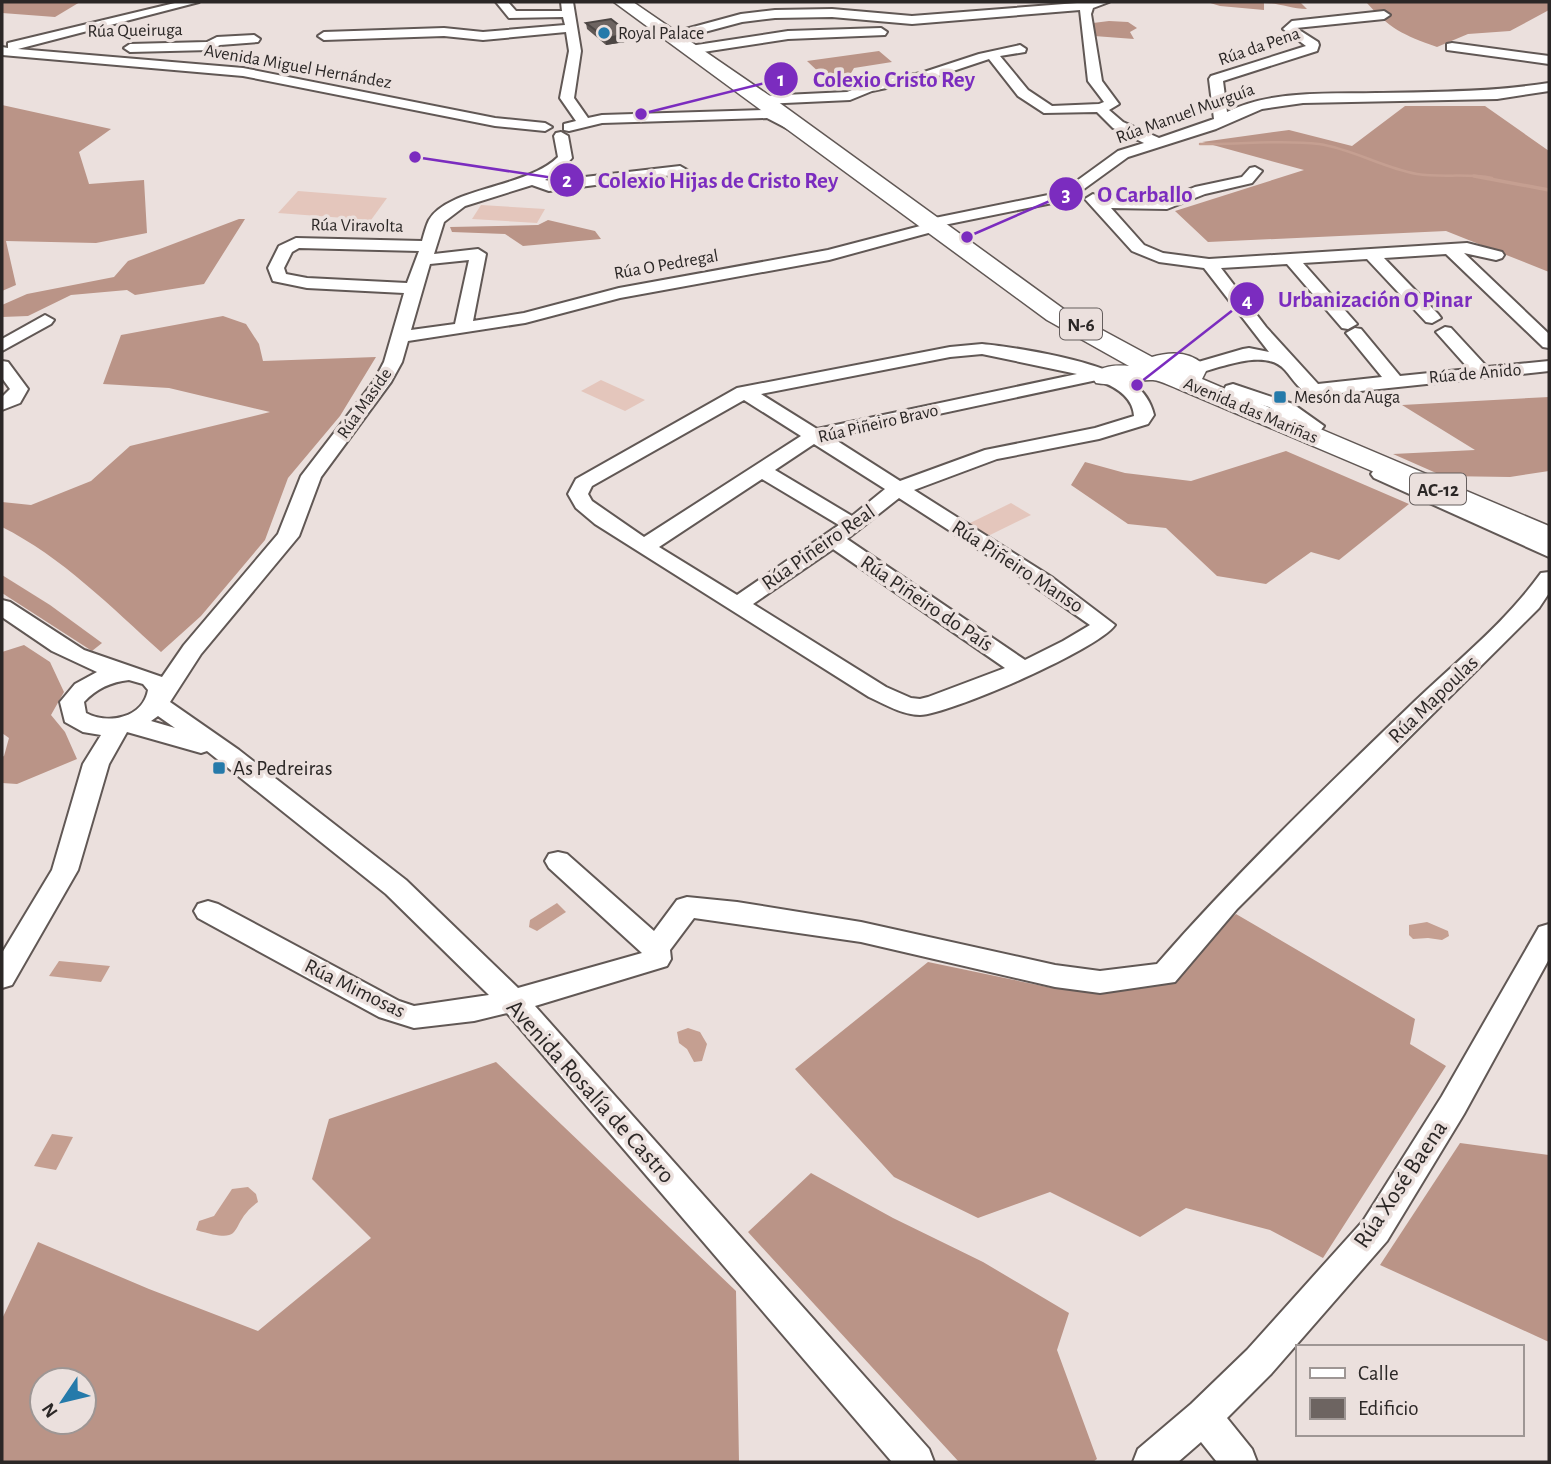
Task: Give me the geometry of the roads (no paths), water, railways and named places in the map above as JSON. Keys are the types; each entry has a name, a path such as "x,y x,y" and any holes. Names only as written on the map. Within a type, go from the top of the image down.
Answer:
{"highway":[{"name":"Avenida das Mariñas","path":"622,2 727,75 757,107 831,150 1075,327 1173,371 1549,525"},
{"name":"Avenida das Mariñas","path":"1000,272 1105,338 1173,371 1233,390 1549,537"},
{"path":"1075,327 1116,358 1109,376 1127,383 1173,371"}],"street":[{"path":"6,50 193,2"},
{"path":"502,2 513,15 569,8 575,51 567,98 584,122"},
{"path":"667,34 682,34 741,18 775,14 832,13 883,19 940,18 1088,6 1103,2"},
{"path":"992,55 1023,93 1049,110 1101,108 1112,104 1095,81 1085,14 1088,6"},
{"name":"Rúa da Pena","path":"1221,121 1216,79 1312,48 1313,45 1289,29 1292,25 1384,15"},
{"path":"940,18 952,29"},
{"path":"690,50 788,35 952,29 1008,23"},
{"path":"324,36 444,32 484,36 573,28"},
{"name":"Rúa Queiruga","path":"6,50 210,46 217,41 254,39"},
{"path":"1452,47 1549,60"},
{"name":"Avenida Miguel Hernández","path":"6,50 243,72 495,122 558,130 584,122 850,96 859,90 922,76 1001,51 1020,49"},
{"name":"Rúa Manuel Murguía","path":"934,225 1039,202 1072,191 1123,154 1221,121 1238,112 1287,101 1463,97 1549,87"},
{"path":"1101,108 1106,117 1122,128 1156,142"},
{"name":"Rúa Maside","path":"160,700 192,650 288,536 311,476 382,382 393,362 437,220 460,203 532,180 553,170 565,159 558,130"},
{"name":"Rúa Maside","path":"532,180 549,186 680,170"},
{"path":"1098,203 1167,205 1200,190 1247,180 1255,171"},
{"path":"1072,191 1098,203 1138,248 1158,257 1209,264 1467,248 1496,256"},
{"name":"Rúa O Pedregal","path":"401,337 525,318 619,293 829,254 934,225"},
{"name":"Rúa Viravolta","path":"414,288 307,284 279,277 276,268 285,249 296,243 425,253"},
{"name":"Rúa de Anido","path":"1450,249 1549,343"},
{"path":"425,253 478,254 463,326"},
{"path":"1371,254 1432,318"},
{"path":"1291,259 1395,381"},
{"path":"1209,264 1260,331 1319,397 1320,406 1312,427"},
{"path":"2,346 46,320"},
{"path":"1445,332 1482,372"},
{"name":"Rúa Piñeiro Manso","path":"898,489 1067,596 1104,625 1096,634 933,704 920,707 904,705 602,520 583,503 578,494 583,483 744,392 950,352 979,349 1006,352 1109,376"},
{"path":"1173,371 1249,352 1287,361"},
{"path":"2,366 19,389 13,399 2,404"},
{"name":"Rúa de Anido","path":"1313,390 1549,366"},
{"path":"744,392 898,489 992,454 1099,433 1141,420 1143,409 1134,395 1109,376"},
{"name":"Rúa Piñeiro Bravo","path":"644,547 815,435 1109,376"},
{"name":"Avenida das Mariñas","path":"1312,427 1384,475 1549,551"},
{"path":"761,470 853,525"},
{"name":"Rúa Piñeiro Real","path":"737,605 853,525 898,489"},
{"name":"Rúa Piñeiro do País","path":"833,539 1021,668"},
{"name":"Rúa Mapoulas","path":"656,949 687,907 737,912 861,932 1055,976 1100,982 1166,974 1227,902 1423,707 1516,619 1549,578"},
{"path":"2,607 66,649 110,669 136,674"},
{"path":"66,649 77,694 72,702 74,717 90,726 96,764"},
{"name":"Rúa Maside","path":"77,694 100,679 136,674 192,650"},
{"name":"Avenida Rosalía de Castro","path":"136,674 158,682 160,700 396,887 513,1001 916,1462"},
{"path":"2,977 65,870 96,764 125,725 160,700"},
{"name":"Avenida Rosalía de Castro","path":"90,726 125,725 161,730 230,756"},
{"path":"558,861 656,949"},
{"name":"Rúa Mimosas","path":"208,911 389,1009 414,1017 474,1010 635,968 657,959 656,949"},
{"name":"Rúa Xosé Baena","path":"1150,1462 1204,1416 1259,1362 1375,1231 1452,1105 1549,934"},
{"path":"1204,1416 1239,1462"}],"waterway":[{"path":"1200,144 1319,144 1417,174 1475,176"},
{"path":"1475,176 1492,178"},
{"path":"1475,176 1549,190"}],"place":[{"name":"Royal Palace","path":"604,33"},
{"name":"Colexio Cristo Rey","path":"641,114"},
{"name":"Colexio Hijas de Cristo Rey","path":"415,157"},
{"name":"O Carballo","path":"967,237"},
{"name":"Urbanización O Pinar","path":"1137,385"},
{"name":"Mesón da Auga","path":"1280,397"},
{"name":"As Pedreiras","path":"219,768"}]}
